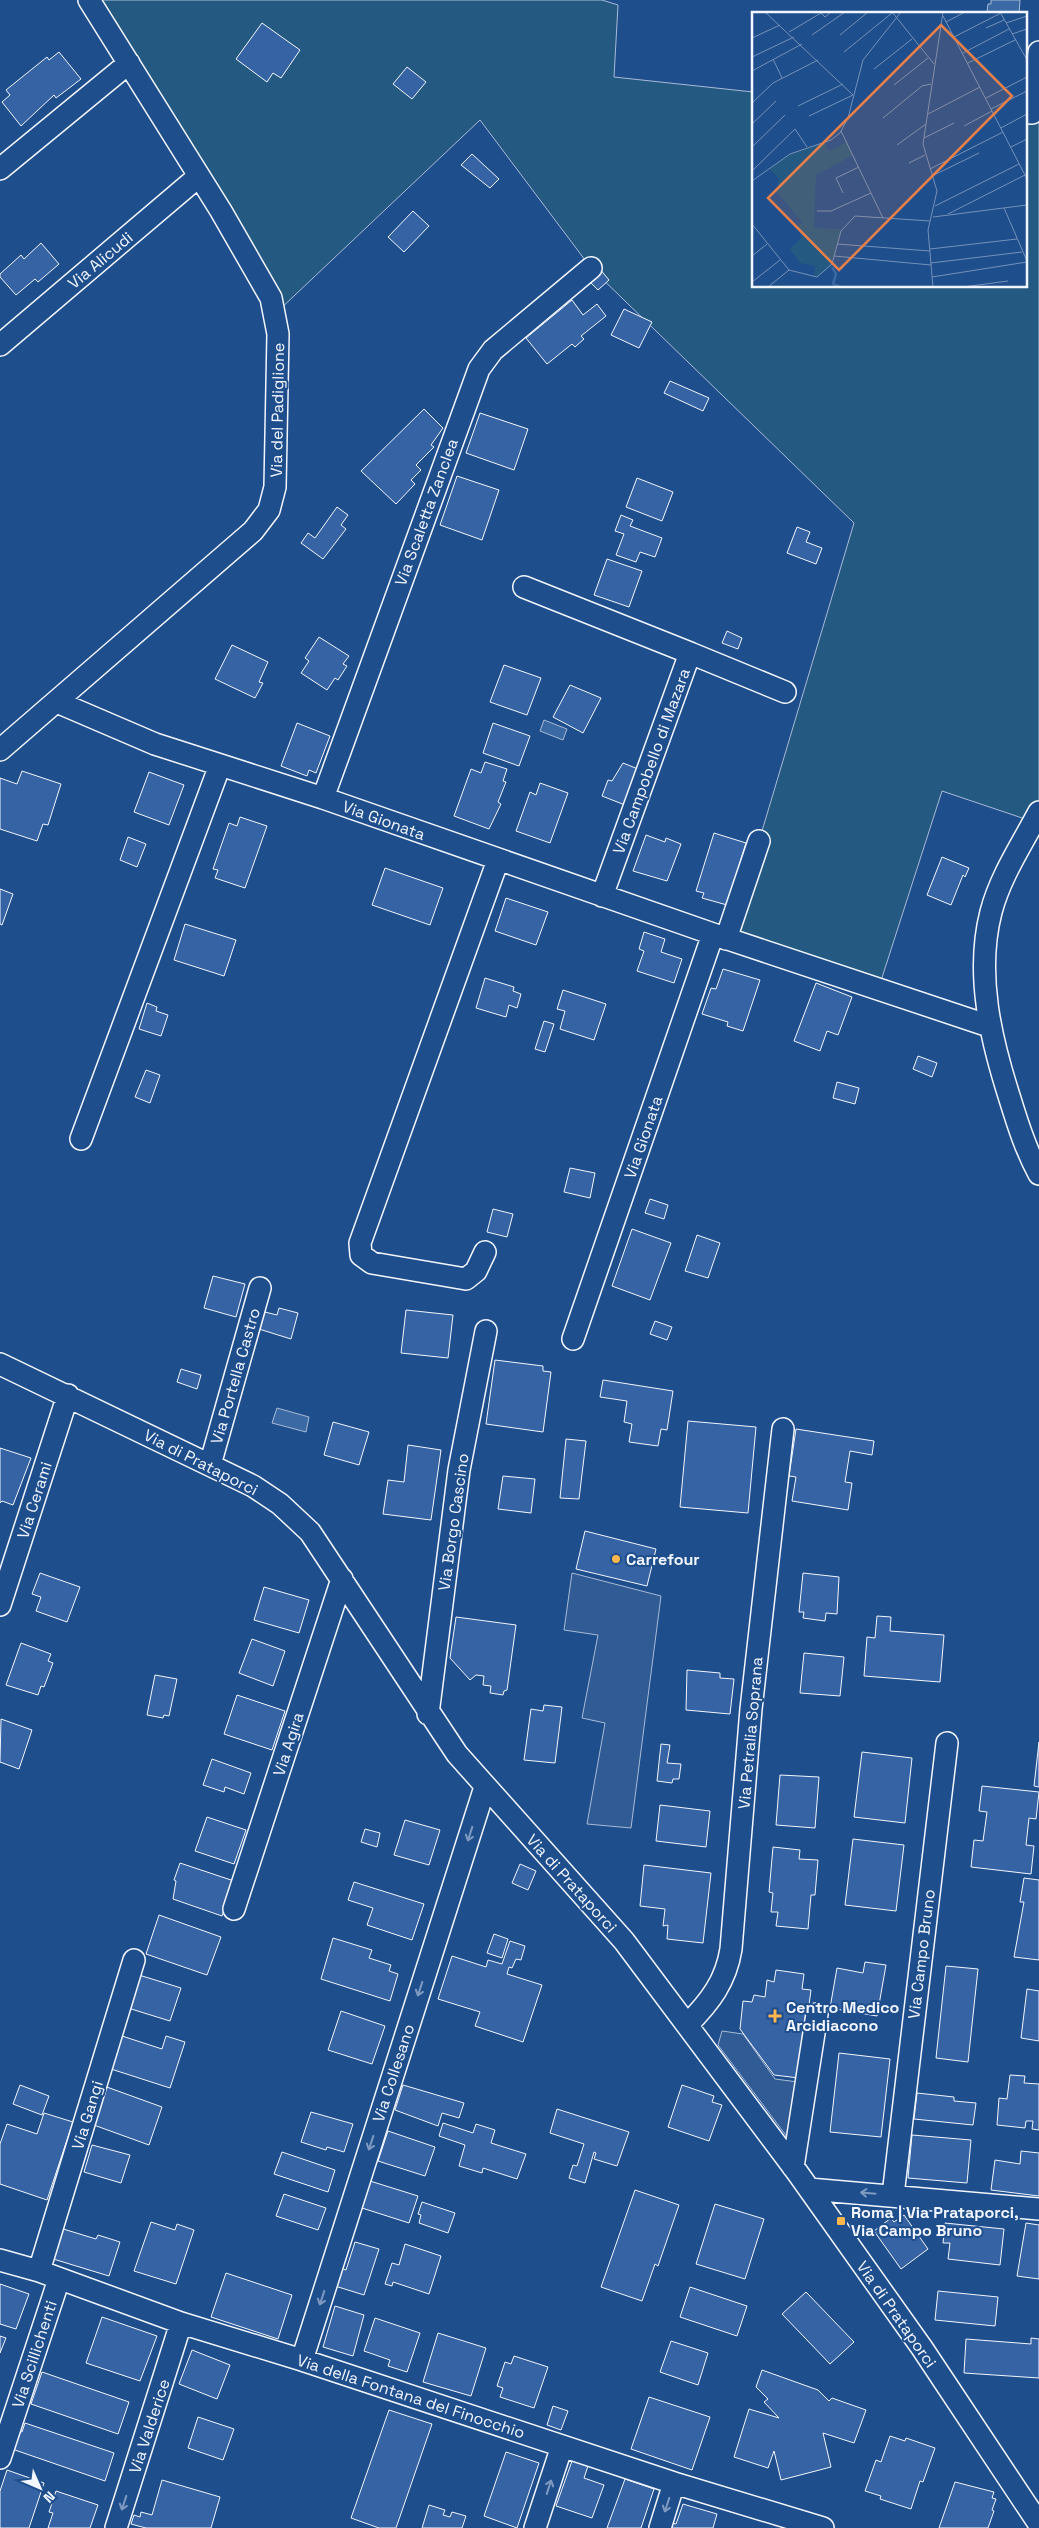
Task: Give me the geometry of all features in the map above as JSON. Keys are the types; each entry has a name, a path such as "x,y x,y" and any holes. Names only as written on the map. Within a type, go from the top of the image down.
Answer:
{"street":[{"name":"Via del Padiglione","path":"0,750 253,532 264,519 272,503 275,487 278,344 276,313 264,284 129,62 89,0"},
{"path":"1026,112 1032,113 1039,52"},
{"path":"0,169 129,62"},
{"name":"Via Alicudi","path":"0,345 199,176"},
{"name":"Via Scaletta Zanclea","path":"323,798 479,369 498,346 590,268"},
{"name":"Via Campobello di Mazara","path":"524,587 690,653 602,896"},
{"path":"690,653 785,692"},
{"name":"Via Gionata","path":"57,702 156,744 323,798 719,937 989,1026"},
{"path":"81,1139 220,765"},
{"path":"1039,812 1005,876 989,920 986,952 989,1026 1017,1121 1039,1174"},
{"path":"719,937 759,841"},
{"path":"485,1252 476,1272 466,1279 372,1263 361,1255 360,1243 498,860"},
{"name":"Via Gionata","path":"573,1339 719,937"},
{"name":"Via Portella Castro","path":"210,1465 260,1288"},
{"name":"Via Borgo Cascino","path":"428,1714 459,1470 486,1332"},
{"name":"Via di Prataporci","path":"0,1364 254,1486 303,1524 342,1579 428,1714 484,1787 616,1932 688,2025 793,2167 922,2348 1039,2524"},
{"name":"Via Cerami","path":"0,1606 68,1395"},
{"name":"Via Petralia Soprana","path":"688,2025 708,2003 722,1983 731,1949 751,1710 783,1429"},
{"name":"Via Agira","path":"234,1909 342,1579"},
{"name":"Via Campo Bruno","path":"893,2195 947,1744"},
{"name":"Via Collesano","path":"302,2360 484,1787"},
{"name":"Via Gangi","path":"39,2271 134,1960"},
{"path":"793,2167 817,2014"},
{"path":"809,2189 1039,2208"},
{"name":"Via della Fontana del Finocchio","path":"0,2260 39,2271 181,2323 302,2360 674,2483 823,2528"},
{"name":"Via Scillichenti","path":"0,2458 59,2279"},
{"name":"Via Valderice","path":"116,2528 181,2323"},
{"path":"535,2528 562,2446"},
{"path":"660,2528 674,2483"}],"shaded area":[{"path":"89,0 602,0 618,5 614,77 752,92 752,288 1026,288 1026,112 1032,113 1039,124 1039,812 1034,822 942,791 878,990 726,939 759,841 854,523 591,268 480,120 276,313"},
{"path":"991,0 1020,0 1019,12 987,12 988,4 991,4"},
{"path":"544,720 567,729 563,740 540,731"},
{"path":"277,1408 309,1417 306,1432 272,1423"},
{"path":"572,1573 661,1596 631,1828 587,1824 605,1723 582,1718 598,1635 564,1630"},
{"path":"722,2031 743,2034 775,2079 798,2082 788,2138 718,2045"}],"building":[{"path":"262,23 300,50 281,78 273,73 267,82 236,59"},
{"path":"59,52 81,79 56,98 54,95 21,126 2,102 10,95 6,90 47,57 49,60"},
{"path":"407,67 426,82 412,99 393,84"},
{"path":"472,154 499,179 490,188 461,165"},
{"path":"413,211 429,226 404,252 388,237"},
{"path":"41,243 59,264 38,282 35,279 16,295 0,277 0,274 21,255 24,259"},
{"path":"599,268 609,280 598,290 587,279"},
{"path":"572,300 583,315 597,304 606,316 581,336 584,339 575,347 572,344 547,364 526,338"},
{"path":"624,309 652,322 639,348 611,335"},
{"path":"670,381 709,398 703,411 664,393"},
{"path":"424,409 443,428 431,445 434,447 416,465 421,470 411,480 415,484 396,504 361,471"},
{"path":"480,413 528,429 514,470 466,453"},
{"path":"457,476 499,490 482,540 440,525"},
{"path":"637,478 673,492 662,521 626,507"},
{"path":"337,507 348,515 341,525 346,529 323,559 301,543 308,533 315,538"},
{"path":"621,515 633,520 630,526 662,538 655,557 640,552 636,562 616,555 624,534 615,531"},
{"path":"797,527 810,532 806,542 822,548 816,564 787,553"},
{"path":"607,559 642,571 629,607 594,595"},
{"path":"727,631 742,638 738,649 722,643"},
{"path":"319,637 349,656 343,664 347,666 338,680 335,678 327,690 301,673 309,661 305,658"},
{"path":"232,645 268,662 259,682 263,683 255,698 215,679"},
{"path":"504,665 541,678 527,715 490,702"},
{"path":"570,685 601,698 583,733 553,717"},
{"path":"297,723 330,736 316,773 309,770 307,776 281,766"},
{"path":"493,723 530,736 519,766 483,753"},
{"path":"485,762 507,769 503,781 506,782 498,802 501,804 489,829 454,816 471,769 481,773"},
{"path":"623,763 638,769 625,805 602,796 608,780 612,781"},
{"path":"22,771 61,784 48,825 43,824 37,841 0,829 0,778 17,784"},
{"path":"149,772 184,785 169,825 134,812"},
{"path":"540,783 568,793 550,843 516,831 530,792 536,795"},
{"path":"240,817 267,826 245,888 215,878 218,870 213,869 229,823 237,826"},
{"path":"714,833 746,843 727,905 702,898 704,893 696,891"},
{"path":"646,835 665,842 666,838 681,844 667,881 633,871"},
{"path":"128,837 146,844 137,867 120,860"},
{"path":"942,857 969,868 965,877 963,875 951,905 927,895"},
{"path":"385,868 443,888 430,925 372,905"},
{"path":"0,889 13,894 2,925 0,924"},
{"path":"506,898 548,912 536,945 495,931"},
{"path":"185,924 236,940 224,976 174,960"},
{"path":"644,932 665,939 661,952 682,959 674,983 637,971 644,951 639,949"},
{"path":"723,969 760,980 743,1031 727,1026 728,1022 702,1014 711,988 716,989"},
{"path":"485,978 514,987 513,991 521,994 517,1008 509,1005 506,1017 476,1008"},
{"path":"816,983 852,997 838,1035 827,1031 820,1051 794,1041"},
{"path":"563,990 606,1004 594,1040 560,1029 565,1011 557,1009"},
{"path":"147,1003 157,1007 156,1011 168,1015 161,1036 139,1029"},
{"path":"544,1021 554,1024 545,1052 535,1049"},
{"path":"918,1056 937,1063 932,1077 913,1069"},
{"path":"146,1070 160,1075 150,1103 135,1097"},
{"path":"837,1082 859,1088 855,1104 833,1098"},
{"path":"570,1168 595,1173 590,1198 564,1192"},
{"path":"650,1199 668,1205 664,1219 645,1213"},
{"path":"493,1209 513,1214 507,1237 487,1232"},
{"path":"632,1229 671,1243 650,1300 612,1286"},
{"path":"697,1235 720,1243 708,1278 685,1271"},
{"path":"213,1276 245,1284 236,1317 204,1308"},
{"path":"279,1308 298,1313 291,1339 259,1329 265,1312 277,1315"},
{"path":"406,1310 453,1315 448,1358 401,1353"},
{"path":"655,1321 672,1327 667,1340 650,1334"},
{"path":"495,1360 543,1366 543,1371 551,1372 543,1432 486,1424"},
{"path":"181,1369 201,1375 197,1389 177,1382"},
{"path":"603,1380 673,1391 667,1430 661,1429 658,1446 629,1442 632,1424 624,1422 627,1401 600,1397"},
{"path":"688,1421 756,1427 748,1513 680,1507"},
{"path":"333,1422 369,1432 359,1465 324,1455"},
{"path":"796,1429 874,1441 872,1455 850,1451 845,1482 852,1483 848,1510 792,1501 796,1477 789,1476"},
{"path":"566,1439 586,1441 579,1499 560,1498"},
{"path":"408,1445 441,1450 431,1520 383,1514 388,1480 404,1482"},
{"path":"0,1448 31,1458 13,1505 2,1501 0,1503"},
{"path":"503,1476 535,1479 531,1513 498,1509"},
{"name":"Carrefour","path":"585,1531 656,1549 647,1586 576,1569"},
{"path":"40,1573 80,1587 67,1622 36,1611 41,1597 32,1594"},
{"path":"803,1573 839,1577 837,1614 826,1613 825,1621 803,1618 804,1612 799,1612"},
{"path":"264,1587 309,1600 299,1633 254,1620"},
{"path":"877,1616 891,1617 890,1631 944,1635 940,1682 864,1676 867,1637 875,1638"},
{"path":"456,1617 516,1625 507,1690 504,1691 503,1695 490,1693 491,1686 483,1685 484,1676 476,1675 470,1680 450,1658"},
{"path":"252,1639 285,1651 273,1686 239,1673"},
{"path":"21,1643 51,1654 48,1661 53,1663 44,1687 41,1686 38,1695 6,1685"},
{"path":"804,1653 844,1657 840,1696 800,1693"},
{"path":"687,1670 720,1673 720,1678 734,1679 730,1714 686,1710"},
{"path":"155,1675 177,1679 169,1716 164,1715 163,1718 147,1715"},
{"path":"237,1695 285,1711 272,1750 224,1734"},
{"path":"544,1705 562,1707 555,1763 524,1760 531,1709 543,1711"},
{"path":"1,1719 32,1730 19,1769 0,1762"},
{"path":"1039,1742 1039,1787 1034,1786"},
{"path":"661,1744 670,1745 667,1763 681,1764 679,1779 673,1779 672,1783 657,1781"},
{"path":"862,1752 912,1758 905,1823 854,1817"},
{"path":"212,1759 251,1773 244,1794 225,1787 224,1792 203,1785"},
{"path":"780,1775 819,1777 815,1828 776,1825"},
{"path":"982,1786 1039,1792 1036,1819 1029,1818 1026,1845 1034,1846 1031,1874 971,1867 974,1840 983,1841 987,1812 979,1811"},
{"path":"660,1805 710,1811 706,1847 656,1841"},
{"path":"207,1817 246,1830 234,1864 195,1851"},
{"path":"405,1820 440,1830 429,1865 394,1855"},
{"path":"365,1829 380,1833 377,1847 361,1842"},
{"path":"853,1839 904,1845 896,1911 845,1905"},
{"path":"773,1847 800,1850 799,1859 818,1860 815,1895 811,1895 808,1929 776,1926 778,1912 771,1912 773,1893 769,1892"},
{"path":"180,1863 234,1881 222,1916 173,1899 176,1881 174,1880"},
{"path":"520,1864 536,1871 528,1890 512,1883"},
{"path":"644,1865 711,1873 703,1943 667,1939 668,1925 663,1926 665,1909 640,1906"},
{"path":"1024,1878 1039,1880 1039,1960 1014,1957 1024,1902 1020,1902"},
{"path":"354,1882 424,1904 412,1940 367,1925 373,1908 348,1900"},
{"path":"159,1915 221,1937 207,1975 146,1954"},
{"path":"494,1934 508,1939 502,1958 487,1953"},
{"path":"333,1938 372,1950 369,1958 391,1965 389,1971 398,1974 390,2001 321,1979"},
{"path":"510,1941 525,1946 521,1960 516,1959 512,1968 509,1967 507,1974 542,1985 523,2042 475,2026 480,2012 438,1999 452,1956 486,1967 488,1960 502,1964"},
{"path":"865,1962 886,1965 877,2016 830,2008 837,1968 863,1973"},
{"path":"946,1966 978,1969 968,2062 936,2058"},
{"name":"Centro Medico Arcidiacono","path":"776,1970 804,1974 802,1989 811,1990 799,2078 774,2075 740,2029 743,2001 752,2002 754,1995 765,1997 767,1980 774,1982"},
{"path":"139,1975 181,1988 170,2021 128,2008"},
{"path":"1027,1989 1039,1991 1039,2041 1021,2038"},
{"path":"341,2011 385,2026 372,2064 328,2050"},
{"path":"122,2036 162,2049 166,2036 185,2042 170,2088 111,2069"},
{"path":"839,2053 890,2059 881,2137 830,2132"},
{"path":"1010,2075 1025,2076 1024,2083 1039,2084 1039,2130 1032,2129 1033,2121 1026,2121 1025,2128 997,2125 999,2098 1007,2099"},
{"path":"20,2085 49,2096 42,2115 13,2104"},
{"path":"403,2085 464,2103 459,2118 442,2113 438,2126 395,2110"},
{"path":"682,2085 714,2096 712,2102 722,2105 709,2141 668,2127"},
{"path":"104,2086 162,2107 149,2145 91,2124"},
{"path":"917,2093 954,2097 954,2101 976,2103 973,2125 914,2119"},
{"path":"557,2109 629,2132 617,2166 594,2159 596,2153 594,2152 585,2183 569,2178 573,2165 577,2166 584,2144 550,2133"},
{"path":"311,2112 353,2124 344,2152 327,2147 326,2150 301,2142"},
{"path":"44,2113 73,2122 47,2200 0,2184 0,2144 7,2124 37,2134"},
{"path":"443,2123 473,2133 476,2124 495,2130 491,2143 526,2154 517,2179 483,2168 482,2173 459,2166 465,2145 439,2136"},
{"path":"388,2131 435,2147 425,2176 378,2161"},
{"path":"912,2135 971,2140 967,2183 908,2178"},
{"path":"92,2145 130,2155 121,2183 84,2172"},
{"path":"1021,2151 1039,2153 1039,2196 991,2190 995,2160 1020,2164"},
{"path":"282,2152 335,2170 328,2192 274,2174"},
{"path":"370,2181 418,2196 409,2223 362,2208"},
{"path":"635,2190 679,2205 658,2266 655,2264 642,2301 601,2287"},
{"path":"284,2194 326,2208 318,2230 276,2216"},
{"path":"422,2202 455,2213 448,2233 419,2223 421,2215 418,2214"},
{"path":"715,2204 764,2219 745,2279 696,2264"},
{"path":"904,2215 928,2249 901,2269 874,2231 891,2218 894,2222"},
{"path":"151,2222 175,2230 177,2224 194,2230 176,2284 134,2271"},
{"path":"945,2223 1004,2229 1000,2265 948,2259 950,2243 943,2243"},
{"path":"1026,2223 1039,2225 1039,2279 1017,2276"},
{"path":"60,2228 96,2239 98,2235 120,2242 109,2276 50,2258"},
{"path":"355,2242 379,2249 364,2295 335,2286 341,2268 346,2270"},
{"path":"405,2244 441,2256 429,2294 393,2282 392,2286 385,2284 392,2263 399,2265"},
{"path":"226,2273 292,2295 278,2339 211,2317"},
{"path":"0,2284 29,2294 16,2329 0,2324"},
{"path":"690,2287 747,2306 737,2336 680,2317"},
{"path":"938,2291 998,2297 995,2326 935,2320"},
{"path":"806,2292 854,2342 830,2364 782,2314"},
{"path":"335,2306 364,2315 353,2356 323,2347"},
{"path":"102,2317 157,2336 140,2381 86,2363"},
{"path":"375,2318 420,2333 407,2372 388,2366 390,2360 364,2351"},
{"path":"438,2333 486,2348 471,2396 423,2382"},
{"path":"0,2336 6,2338 0,2353"},
{"path":"1031,2338 1039,2339 1039,2378 964,2373 966,2339 1031,2344"},
{"path":"671,2341 708,2353 698,2385 660,2372"},
{"path":"192,2350 230,2365 217,2399 179,2384"},
{"path":"514,2356 548,2367 534,2408 500,2397 503,2388 497,2386 505,2362 511,2364"},
{"path":"762,2370 818,2390 829,2401 832,2398 866,2410 854,2443 823,2433 831,2467 781,2480 774,2451 768,2468 734,2457 749,2409 779,2418 764,2402 768,2399 756,2387"},
{"path":"42,2372 129,2402 118,2434 31,2404"},
{"path":"649,2397 710,2417 692,2470 631,2449"},
{"path":"553,2406 568,2411 561,2430 547,2425"},
{"path":"389,2410 432,2424 396,2528 379,2528 351,2518"},
{"path":"198,2417 234,2429 223,2460 188,2448"},
{"path":"25,2423 114,2453 105,2481 12,2449 19,2431 22,2432"},
{"path":"890,2436 905,2441 906,2438 935,2448 923,2482 920,2481 911,2509 880,2499 881,2496 865,2491 876,2460 881,2462"},
{"path":"506,2452 539,2463 517,2528 484,2516"},
{"path":"572,2461 588,2466 584,2478 604,2485 592,2518 556,2506"},
{"path":"7,2470 44,2483 29,2528 0,2528 0,2491"},
{"path":"625,2479 654,2489 641,2528 607,2528"},
{"path":"162,2480 220,2497 211,2528 146,2528 131,2524 134,2515 140,2517 141,2512 152,2515"},
{"path":"955,2482 994,2492 992,2498 996,2499 992,2510 994,2511 988,2528 939,2528"},
{"path":"56,2491 98,2505 90,2528 48,2528 53,2513 49,2512"},
{"path":"683,2504 717,2514 713,2528 670,2528 672,2523 676,2524"},
{"path":"429,2505 445,2510 443,2515 450,2517 452,2512 466,2516 462,2528 422,2528"}],"place":[{"name":"Carrefour","path":"616,1559"},
{"name":"Centro Medico Arcidiacono","path":"775,2016"},
{"name":"Roma | Via Prataporci, Via Campo Bruno","path":"841,2221"}]}
